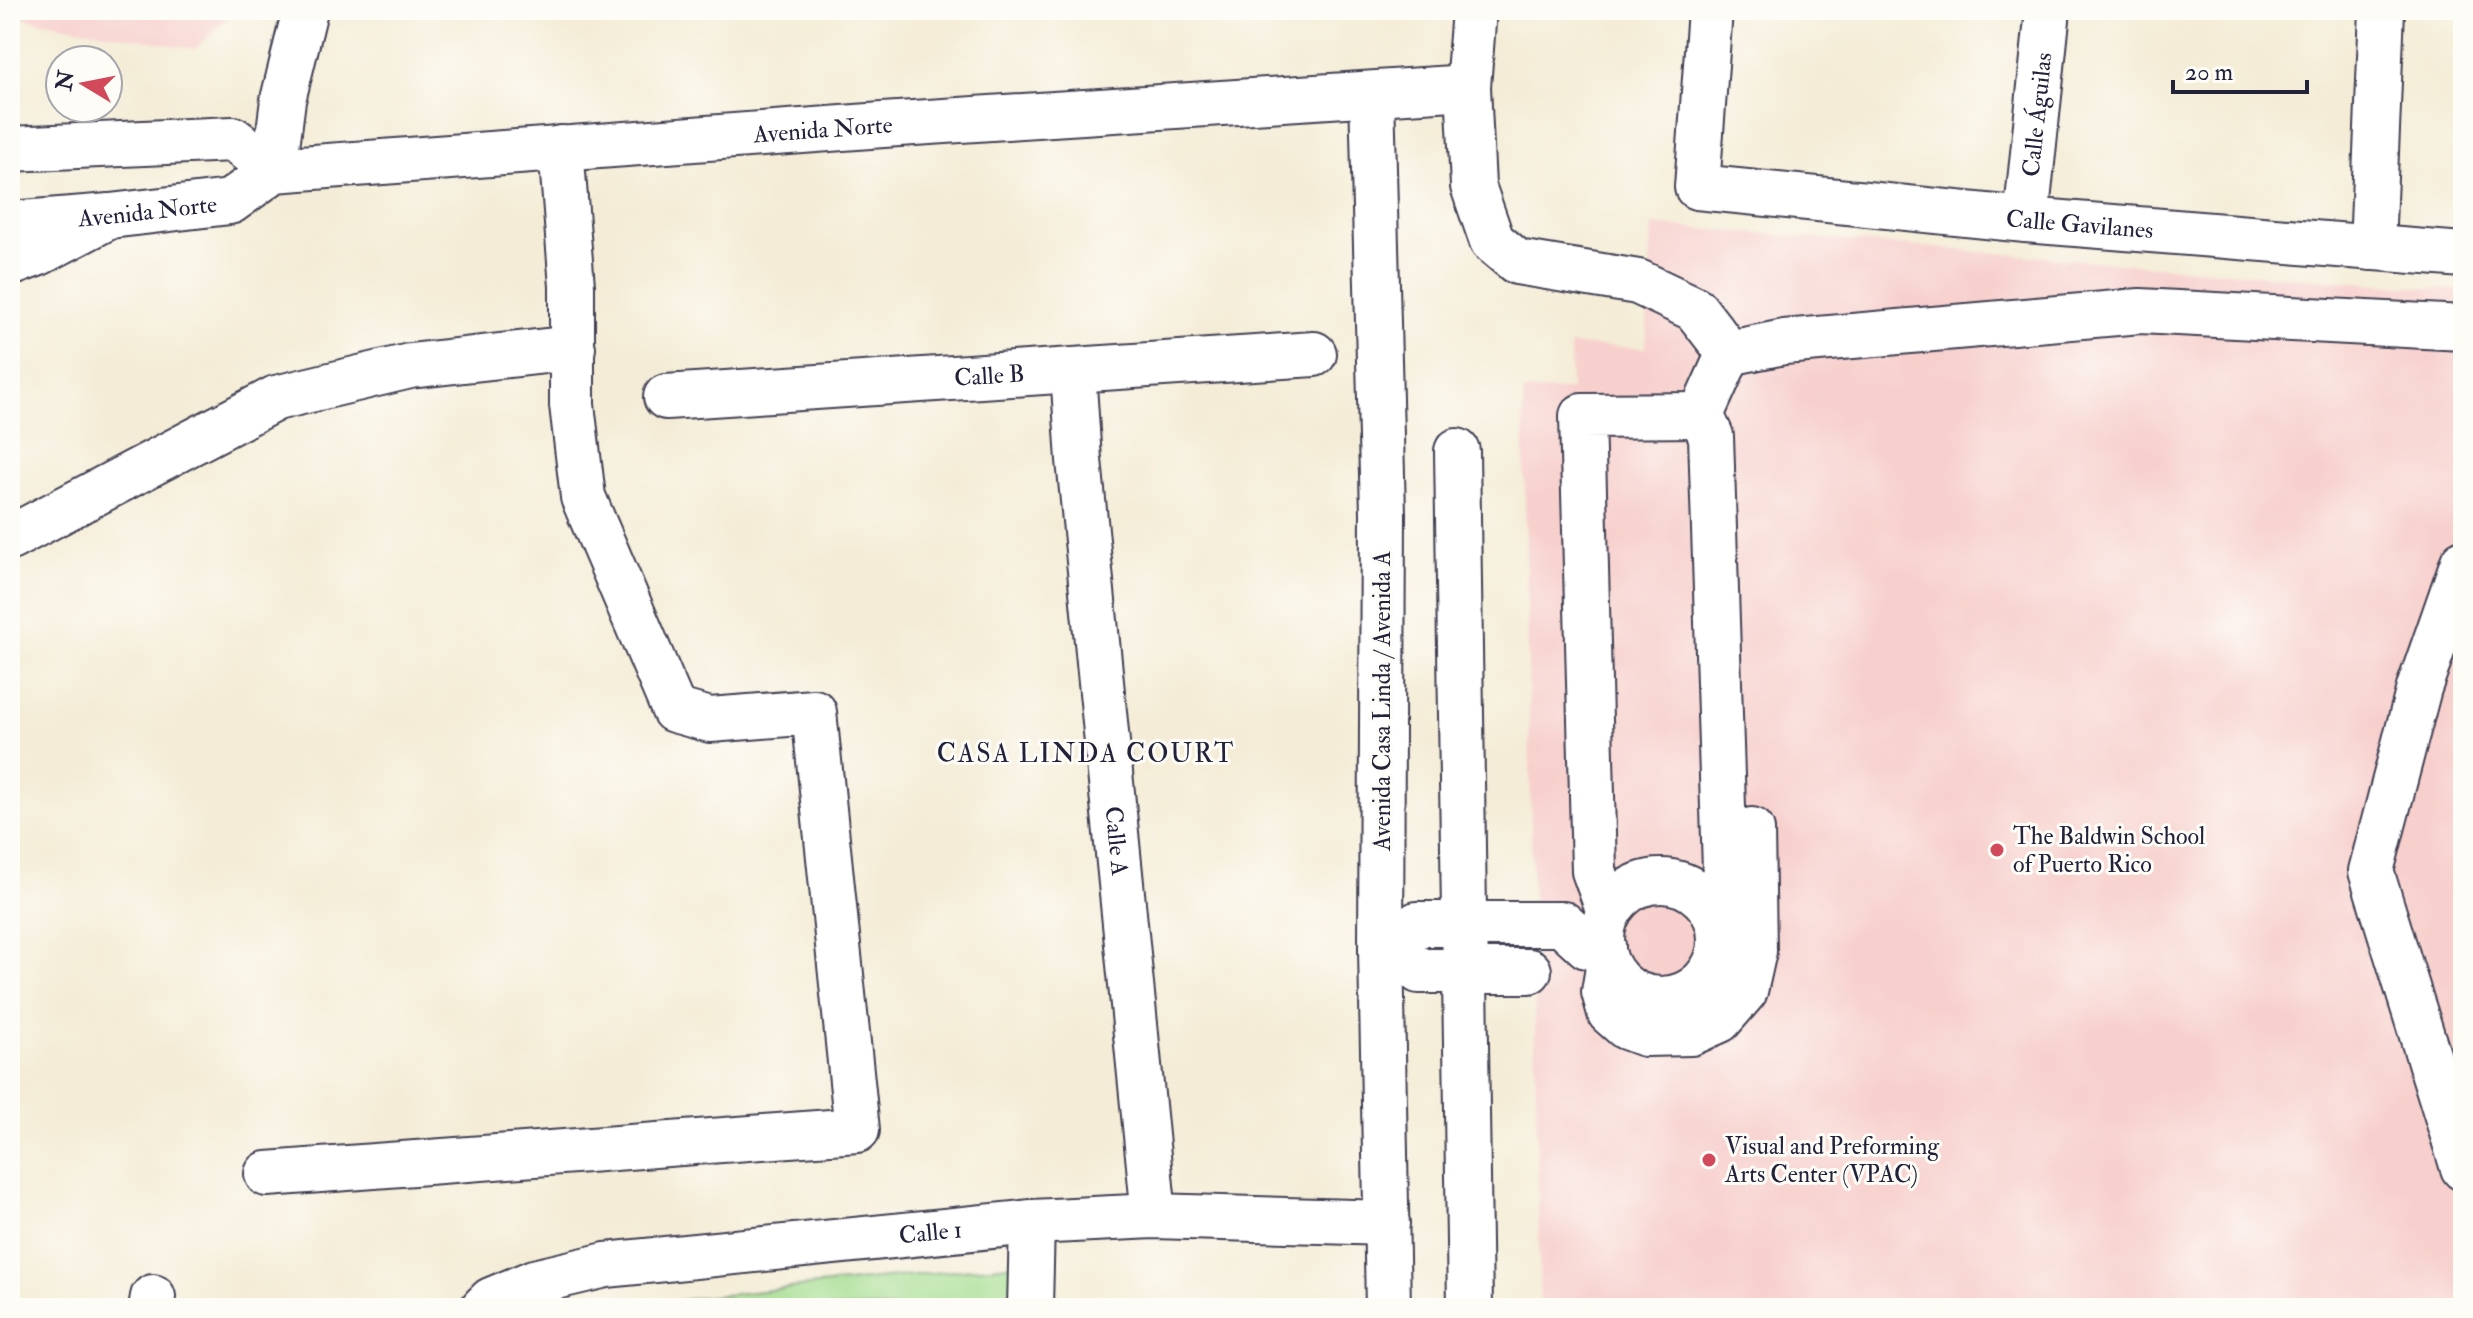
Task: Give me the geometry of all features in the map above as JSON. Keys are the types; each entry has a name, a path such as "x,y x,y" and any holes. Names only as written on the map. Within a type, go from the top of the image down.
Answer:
{"main road":[{"path":"10,149 233,139 274,170 283,100 305,10"},
{"path":"1474,10 1468,87 1473,186 1492,241 1517,262 1638,282 1695,309 1729,353"},
{"name":"Calle Gavilanes","path":"1710,10 1697,187 2026,220 2463,255"},
{"name":"Calle Águilas","path":"2026,220 2048,10"},
{"path":"2372,248 2382,10"},
{"name":"Avenida Norte","path":"10,224 230,202 274,170 1468,87"},
{"name":"Avenida Casa Linda / Avenida A","path":"1372,94 1383,513 1388,1308"},
{"path":"267,1174 857,1130 814,712 710,720 674,710 583,497 572,405 572,286 561,148"},
{"path":"10,264 39,253 110,216"},
{"path":"1729,353 1784,342 2140,311 2463,328"},
{"path":"10,538 276,398 410,366 573,348"},
{"path":"1716,917 1725,869 1721,728 1711,436 1701,415 1729,353"},
{"name":"Calle B","path":"666,397 1314,354"},
{"name":"Calle A","path":"1073,371 1079,460 1154,1216"},
{"path":"1582,952 1594,871 1582,416 1701,415"},
{"path":"1457,451 1470,1308"},
{"path":"2463,562 2419,688 2371,871 2463,1168"},
{"path":"1582,952 1639,996 1658,1000 1679,998 1697,988 1711,973 1719,955 1720,936 1716,917 1706,901 1691,888 1654,880 1629,891 1582,952 1466,970 1419,971 1387,948 1417,924 1563,924 1582,952 1604,992 1610,1013 1626,1027 1645,1034 1691,1033 1720,1020 1745,991 1754,951 1752,771 1721,728"},
{"name":"Calle 1","path":"483,1308 491,1300 534,1282 606,1265 1032,1222 1154,1216 1387,1223"},
{"path":"1030,1308 1032,1222"}],"shaded area":[{"path":"10,10 235,10 195,49 10,16"},
{"name":"The Baldwin School of Puerto Rico","path":"1652,225 2463,291 2463,1308 1540,1308 1523,391 1571,390 1570,345 1646,348"}],"green space":[{"path":"1047,1261 1047,1308 637,1308 696,1298"}],"place":[{"name":"The Baldwin School of Puerto Rico","path":"1997,850"},
{"name":"Visual and Preforming Arts Center (VPAC)","path":"1709,1160"}],"district":[{"name":"CASA LINDA COURT","path":"1086,754"}]}
